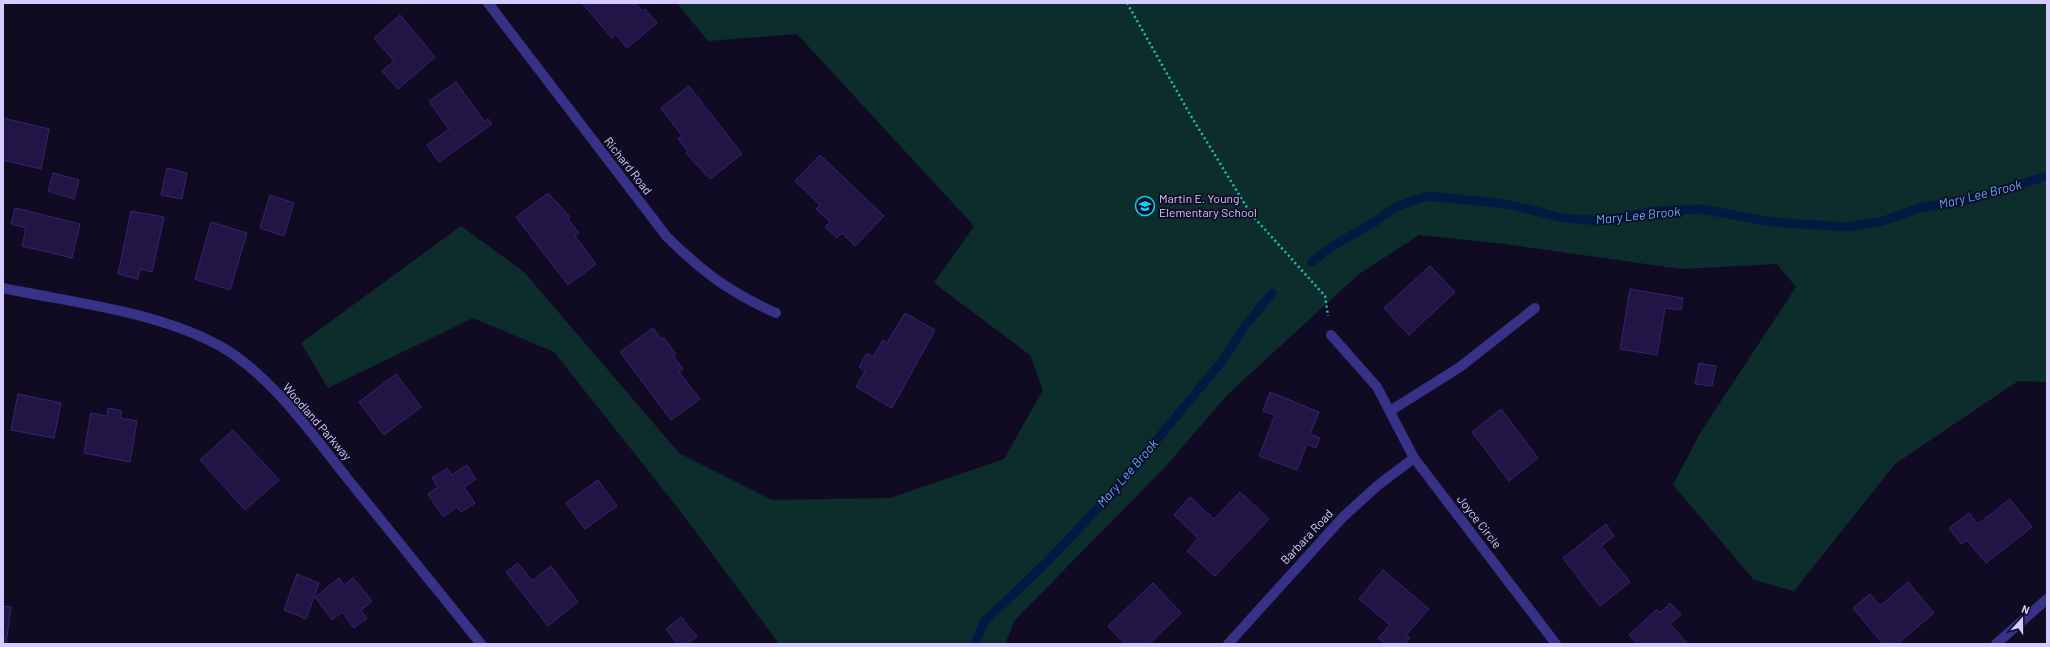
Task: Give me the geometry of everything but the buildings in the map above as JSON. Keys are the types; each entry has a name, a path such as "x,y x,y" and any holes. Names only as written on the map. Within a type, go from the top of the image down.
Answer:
{"street":[{"name":"Richard Road","path":"488,3 667,238 694,264 722,286 776,314"},
{"name":"Woodland Parkway","path":"3,288 137,315 184,330 221,347 231,354 253,371 296,414 481,644"},
{"path":"1390,411 1460,368 1535,308"},
{"name":"Joyce Circle","path":"1331,335 1373,382 1414,458 1556,644"},
{"name":"Barbara Road","path":"1228,644 1343,517 1377,486 1414,458"},
{"path":"1996,644 2047,599"}],"path":[{"path":"1126,3 1191,116 1251,214 1325,296 1331,335"}],"green space":[{"path":"677,3 2047,3 2047,382 2018,381 1895,464 1794,591 1754,580 1673,485 1700,433 1796,287 1777,264 1681,269 1505,244 1419,235 1359,274 1228,394 1166,466 1015,620 1005,644 779,644 681,512 554,352 473,318 328,388 301,343 461,226 524,272 679,453 772,500 890,498 1004,459 1043,390 1030,355 934,283 974,226 797,34 708,41"}],"waterway":[{"name":"Mary Lee Brook","path":"1312,262 1333,246 1376,221 1395,207 1427,196 1507,204 1564,218 1601,221 1656,211 1701,209 1772,222 1847,227 1883,221 1920,208 1972,199 2047,176"},
{"name":"Mary Lee Brook","path":"975,644 984,622 1046,563 1116,489 1223,360 1242,330 1272,293"}],"place":[{"name":"Martin E. Young Elementary School","path":"1145,206"}]}
